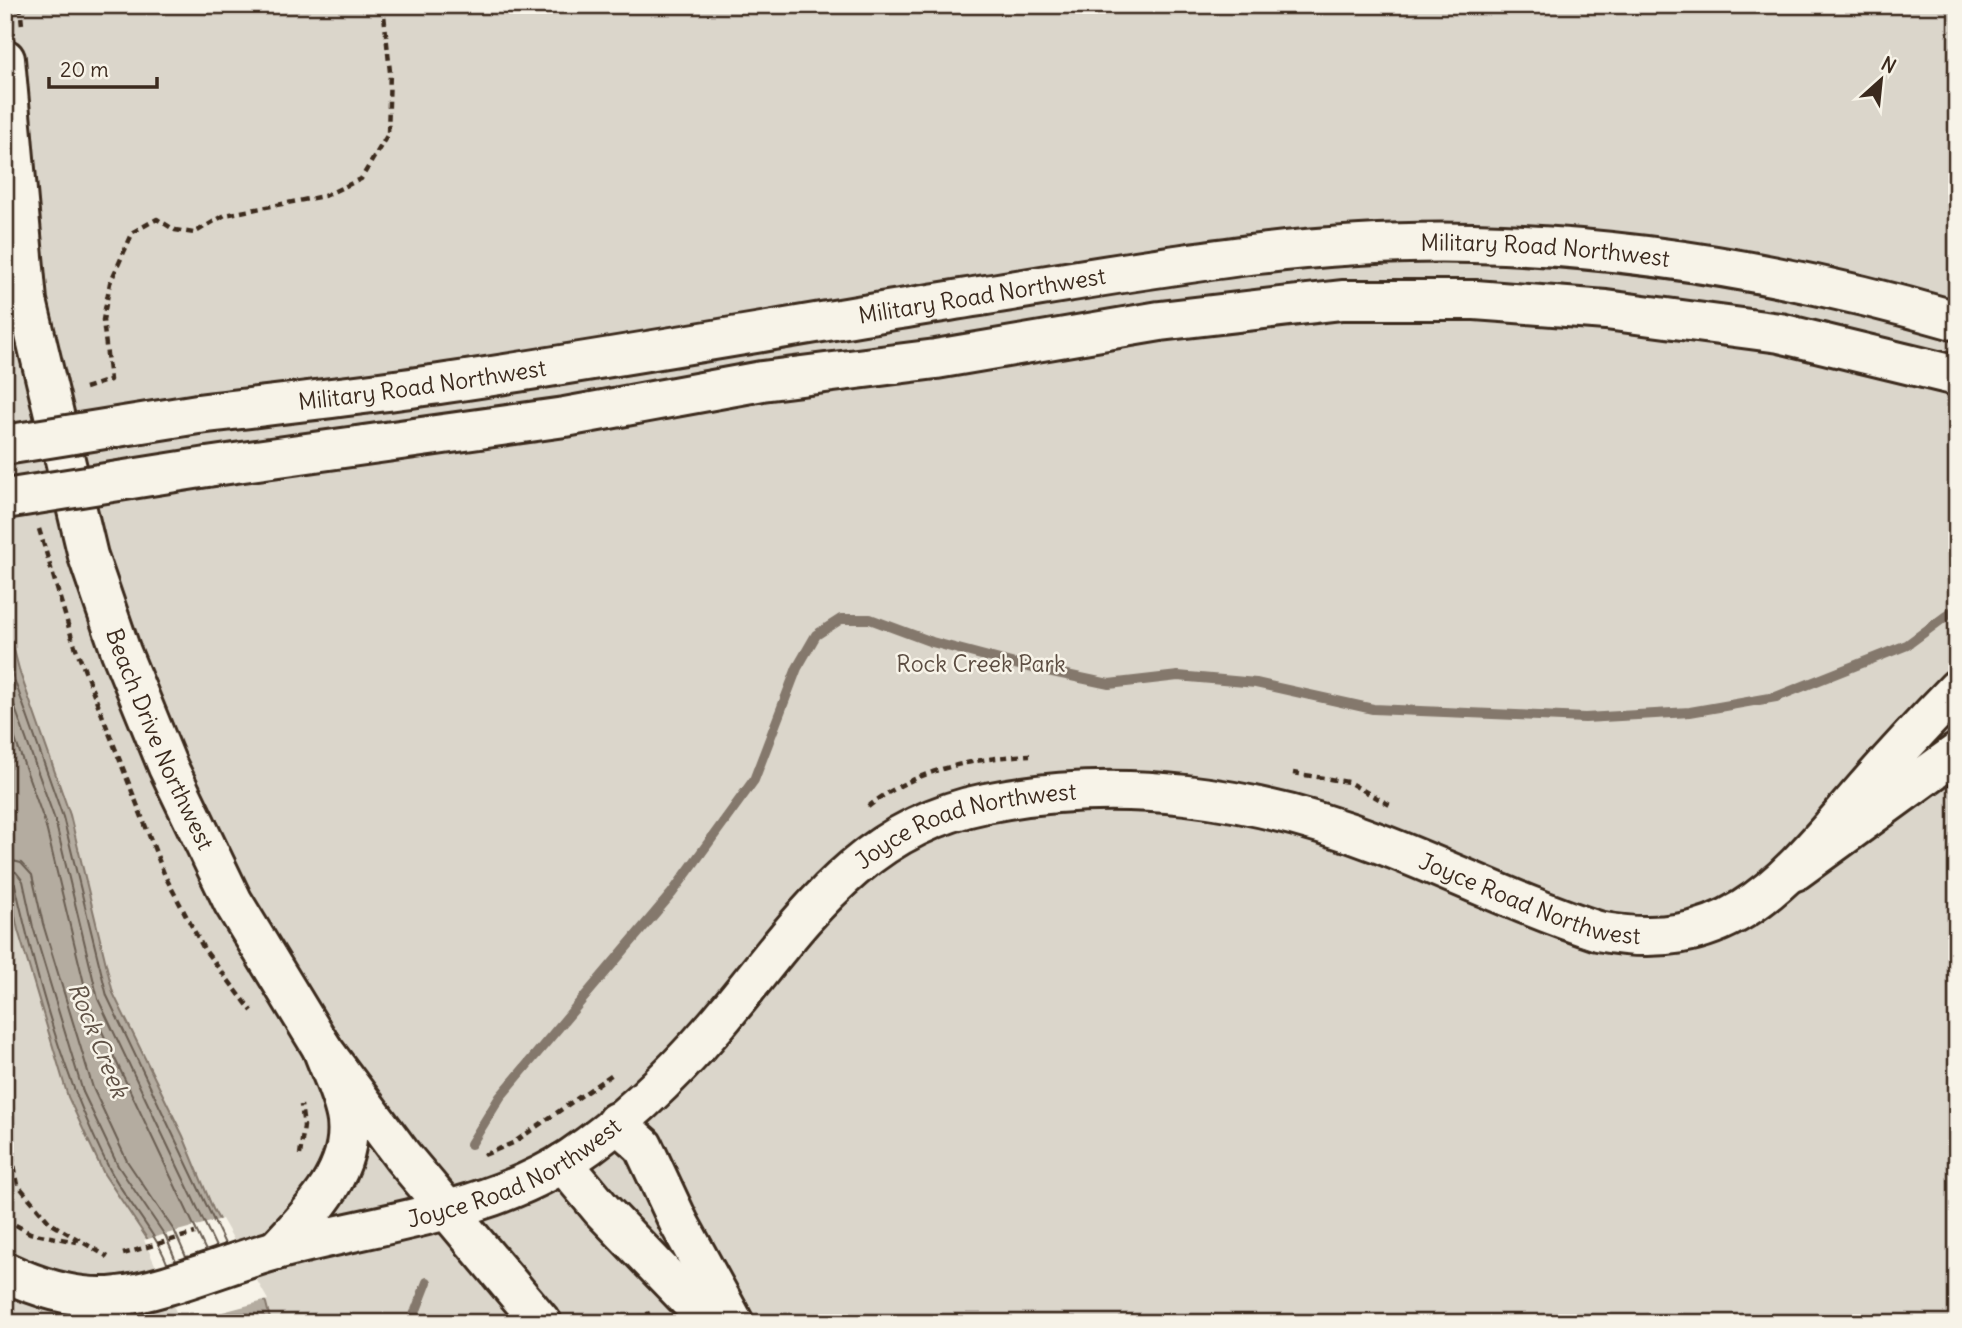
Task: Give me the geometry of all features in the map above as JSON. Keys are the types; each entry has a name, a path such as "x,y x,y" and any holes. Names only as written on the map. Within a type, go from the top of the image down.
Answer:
{"street":[{"name":"Beach Drive Northwest","path":"5,59 27,301 88,556 154,734 219,875 323,1048 403,1157 542,1323"},
{"name":"Military Road Northwest","path":"5,445 198,414 444,383 1151,269 1273,253 1381,244 1496,244 1673,258 1884,300 1957,321"},
{"path":"5,499 207,467 565,417 762,382 936,359 1160,321 1342,300 1475,300 1606,310 1780,333 1957,376"},
{"name":"Joyce Road Northwest","path":"5,1272 32,1284 76,1295 115,1297 276,1250 447,1210 513,1187 563,1163 644,1101 690,1055 813,905 857,863 909,830 946,814 985,803 1040,795 1122,791 1204,796 1258,806 1381,844 1565,920 1615,934 1667,935 1709,925 1755,902 1795,871 1885,766 1957,689"},
{"path":"1795,871 1957,753"},
{"path":"276,1250 312,1213 334,1178 346,1146 346,1120 323,1048"},
{"path":"616,1122 643,1146 679,1223 734,1323"},
{"path":"563,1163 601,1210 711,1323"}],"path":[{"path":"50,398 110,380 103,320 110,283 133,232 157,219 175,230 194,233 225,215 324,196 361,179 388,134 390,72 383,5"},
{"path":"1727,5 1754,5"},
{"path":"865,810 925,774 990,757 1038,754"},
{"path":"1279,771 1349,782 1395,807"},
{"path":"484,1154 513,1143 619,1070"},
{"path":"5,1119 18,1185 50,1223 106,1257 206,1230"},
{"path":"5,1219 30,1233 82,1242"}],"green space":[{"name":"Rock Creek Park","path":"5,5 1957,5 1957,1323 5,1323"}],"water":[{"name":"Rock Creek","path":"5,615 20,673 70,815 113,993 183,1136 213,1209 266,1303 271,1323 185,1323 152,1246 104,1174 68,1097 18,930 5,869"}],"pier":[{"path":"222,1219 268,1300 181,1323 144,1240"}],"waterway":[{"path":"471,1144 500,1097 672,893 754,780 797,668 816,635 841,619 870,619 932,642 1015,664 1109,684 1178,676 1256,683 1373,709 1585,718 1690,712 1776,697 1907,645 1957,608"},
{"path":"411,1323 427,1282"}]}
